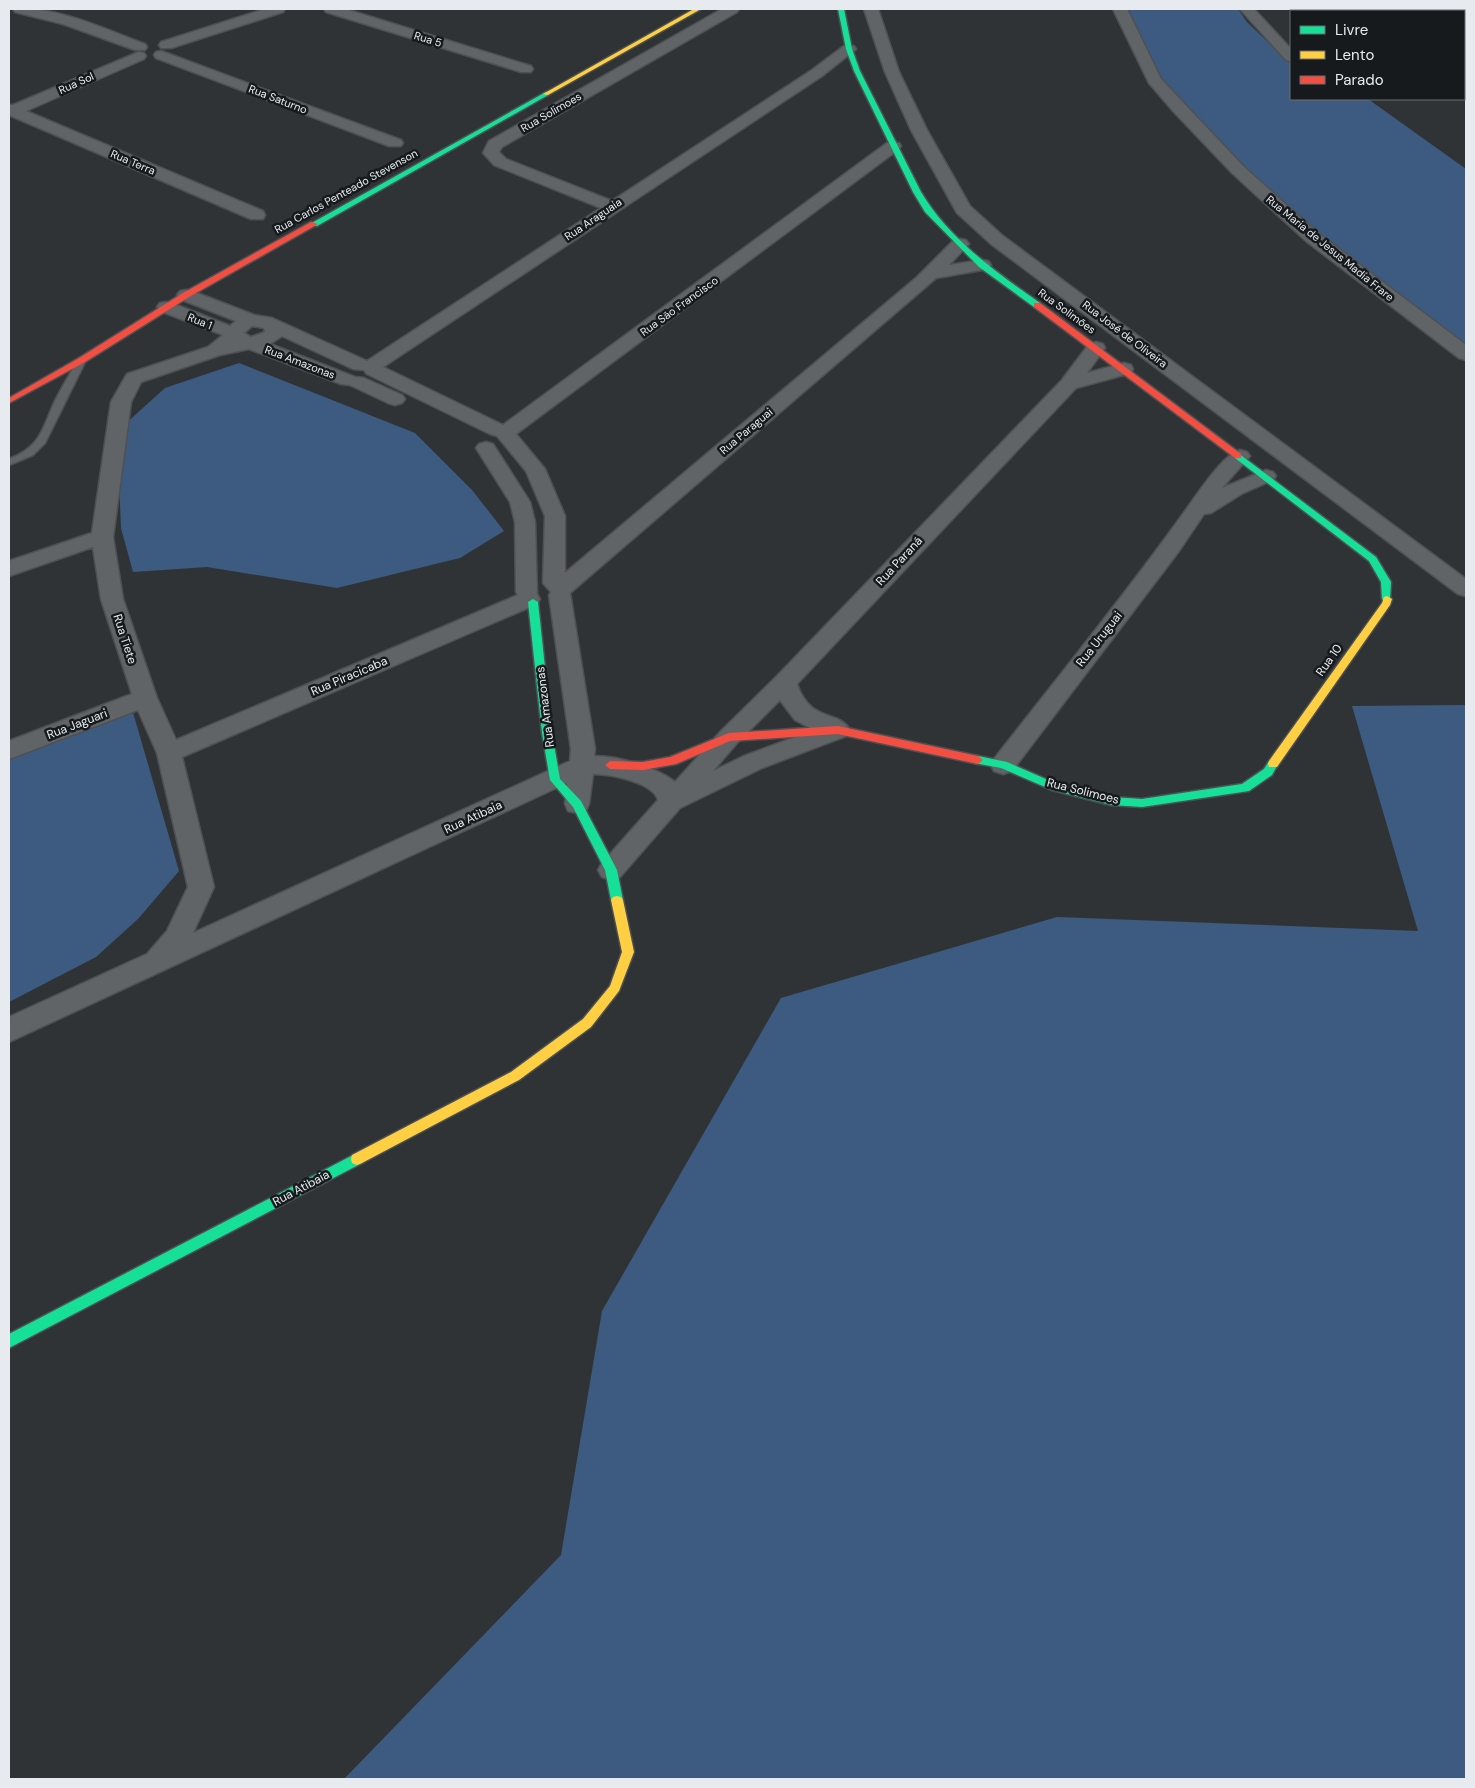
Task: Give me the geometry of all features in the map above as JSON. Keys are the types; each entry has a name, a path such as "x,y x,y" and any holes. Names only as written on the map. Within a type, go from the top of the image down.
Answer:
{"street":[{"path":"20,9 68,21 139,51 152,43 163,50 278,9"},
{"name":"Rua 5","path":"330,9 526,70"},
{"name":"Rua Carlos Penteado Stevenson","path":"9,401 82,360 186,295 698,9"},
{"name":"Rua Solimoes","path":"612,206 500,162 492,153 492,149 495,144 732,9"},
{"name":"Rua Solimões","path":"841,9 849,49 857,71 893,146 893,170 929,212 982,265 1240,456 1373,559"},
{"name":"Rua José de Oliveira","path":"871,9 892,72 920,130 963,209 997,240 1466,589"},
{"name":"Rua Maria de Jesus Madia Frare","path":"1120,9 1154,80 1178,108 1238,170 1312,237 1466,354"},
{"path":"1247,9 1290,56"},
{"name":"Rua Araguaia","path":"362,373 612,206 816,73 849,49"},
{"name":"Rua Saturno","path":"163,50 395,143"},
{"name":"Rua Sol","path":"11,110 139,51"},
{"path":"816,73 857,71"},
{"name":"Rua Terra","path":"11,110 257,215"},
{"name":"Rua São Francisco","path":"481,445 501,446 503,434 853,178 893,146"},
{"name":"Rua São Francisco","path":"853,178 893,170"},
{"name":"Rua Paraguai","path":"558,589 933,273 960,244"},
{"path":"933,273 982,265"},
{"name":"Rua 1","path":"186,295 253,321 263,320 274,325"},
{"name":"Rua 1","path":"166,308 242,338"},
{"path":"253,321 242,324 242,338 264,340 273,334 274,325"},
{"name":"Rua Amazonas","path":"274,325 446,421 481,445 520,502 525,522 530,598 547,733 555,780"},
{"name":"Rua Amazonas","path":"242,338 362,373 503,434 535,469 555,516 558,589 583,749 583,765 577,804"},
{"name":"Rua Tiete","path":"151,966 177,938 201,887 169,752 145,698 112,599 102,537 121,402 134,378 215,351 242,338"},
{"name":"Rua Paraná","path":"611,870 729,738 785,682 1069,384 1096,348"},
{"name":"Rua Paraná","path":"1069,384 1124,369"},
{"name":"Rua Uruguai","path":"1003,764 1195,514 1214,485 1240,456"},
{"name":"Rua Uruguai","path":"1195,514 1236,489 1266,476"},
{"path":"9,569 102,537"},
{"name":"Rua 10","path":"1268,772 1386,603 1386,582 1373,559"},
{"path":"530,598 548,603 558,589"},
{"name":"Rua Piracicaba","path":"169,752 530,598"},
{"path":"785,682 791,701 805,717 838,730"},
{"name":"Rua Jaguari","path":"9,750 145,698"},
{"path":"583,765 610,764 658,782 667,789 672,802 754,762 838,730"},
{"name":"Rua Solimoes","path":"729,738 838,730 1003,764 1052,786 1111,801 1142,803 1245,788 1268,772"},
{"name":"Rua Paraná","path":"610,764 643,766 672,760 729,738"},
{"name":"Rua Atibaia","path":"9,1030 555,780 583,765"},
{"path":"555,780 577,804 611,870"},
{"name":"Rua Atibaia","path":"9,1342 515,1076 587,1023 615,988 628,952 611,870"}],"lane":[{"path":"9,462 19,459 35,448 47,435 58,405 82,360"}],"shaded area":[{"path":"1120,9 1238,9 1247,22 1290,63 1290,100 1369,100 1466,169 1466,354 1312,237 1154,80"},
{"path":"239,363 415,433 472,490 504,531 460,558 337,588 207,567 133,572 121,528 119,479 124,425 165,388"},
{"path":"1466,705 1466,1779 344,1779 561,1555 602,1311 781,998 1057,917 1418,931 1352,706"},
{"path":"132,709 179,871 138,919 96,957 9,1002 9,757"}],"traffic: fast":[{"path":"841,9 849,49 857,71 917,192 929,212 982,265 1037,305"},
{"path":"314,224 546,94"},
{"path":"1238,456 1373,559 1386,582 1387,599"},
{"path":"533,602 547,733 555,780 577,804 611,870 617,900"},
{"path":"978,760 1003,765 1052,786 1111,801 1142,803 1245,788 1268,772 1273,764"},
{"path":"9,1341 357,1159"}],"traffic: slow":[{"path":"546,94 698,9"},
{"path":"1273,764 1387,603 1387,599"},
{"path":"357,1159 515,1076 587,1023 615,988 628,952 617,900"}],"traffic: jam":[{"path":"9,401 82,360 186,295 314,224"},
{"path":"1037,305 1238,456"},
{"path":"610,765 643,766 672,761 729,737 838,730 978,760"}]}
